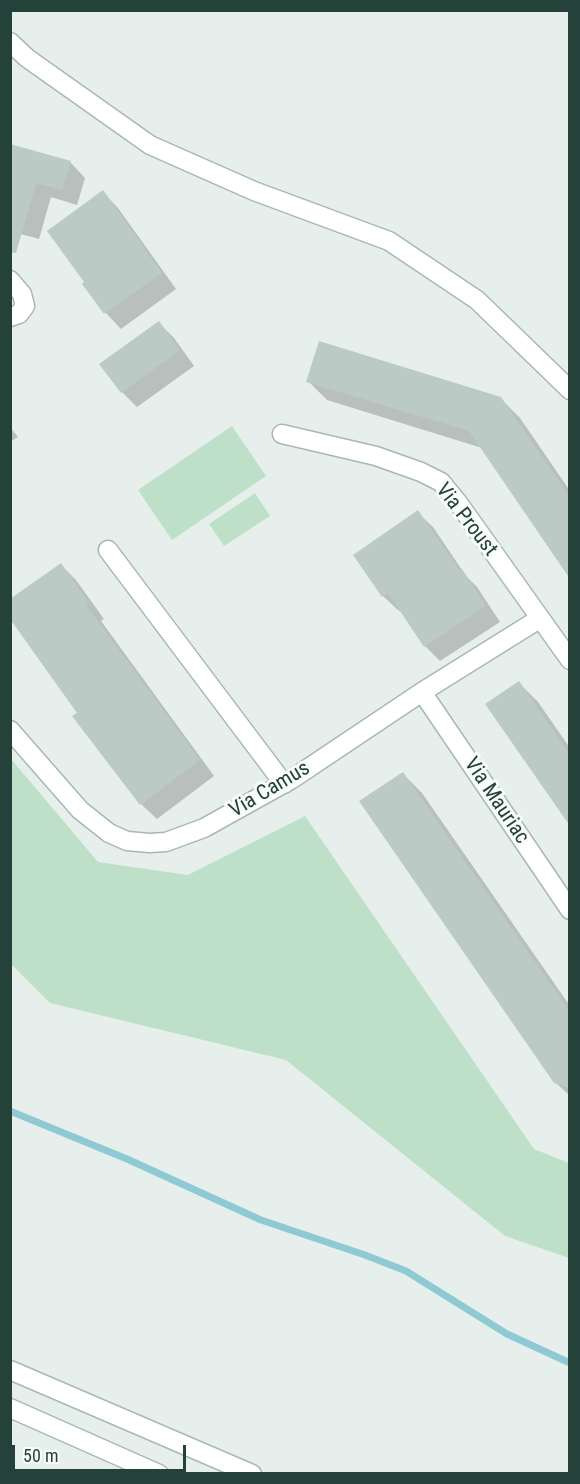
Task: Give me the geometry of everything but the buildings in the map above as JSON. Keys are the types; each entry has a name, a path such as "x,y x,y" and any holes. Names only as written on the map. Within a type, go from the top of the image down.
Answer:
{"street":[{"path":"10,42 27,58 150,145 254,191 389,241 477,300 570,390"},
{"path":"10,280 22,294 24,306 19,314 10,317"},
{"name":"Via Proust","path":"282,435 376,456 421,472 441,482 570,660"},
{"path":"108,550 284,784"},
{"name":"Via Camus","path":"10,730 80,810 109,833 127,841 166,842 204,828 284,784 422,692 539,620"},
{"name":"Via Mauriac","path":"422,692 570,910"},
{"path":"10,1370 252,1473"},
{"path":"10,1408 159,1473"}],"green space":[{"path":"232,426 266,476 172,540 138,490"},
{"path":"255,493 270,516 224,546 209,524"},
{"path":"11,759 98,862 188,875 305,816 534,1149 569,1163 569,1258 505,1236 286,1060 50,1003 11,964"}],"waterway":[{"path":"10,1111 127,1159 261,1220 406,1271 507,1334 570,1363"}]}
